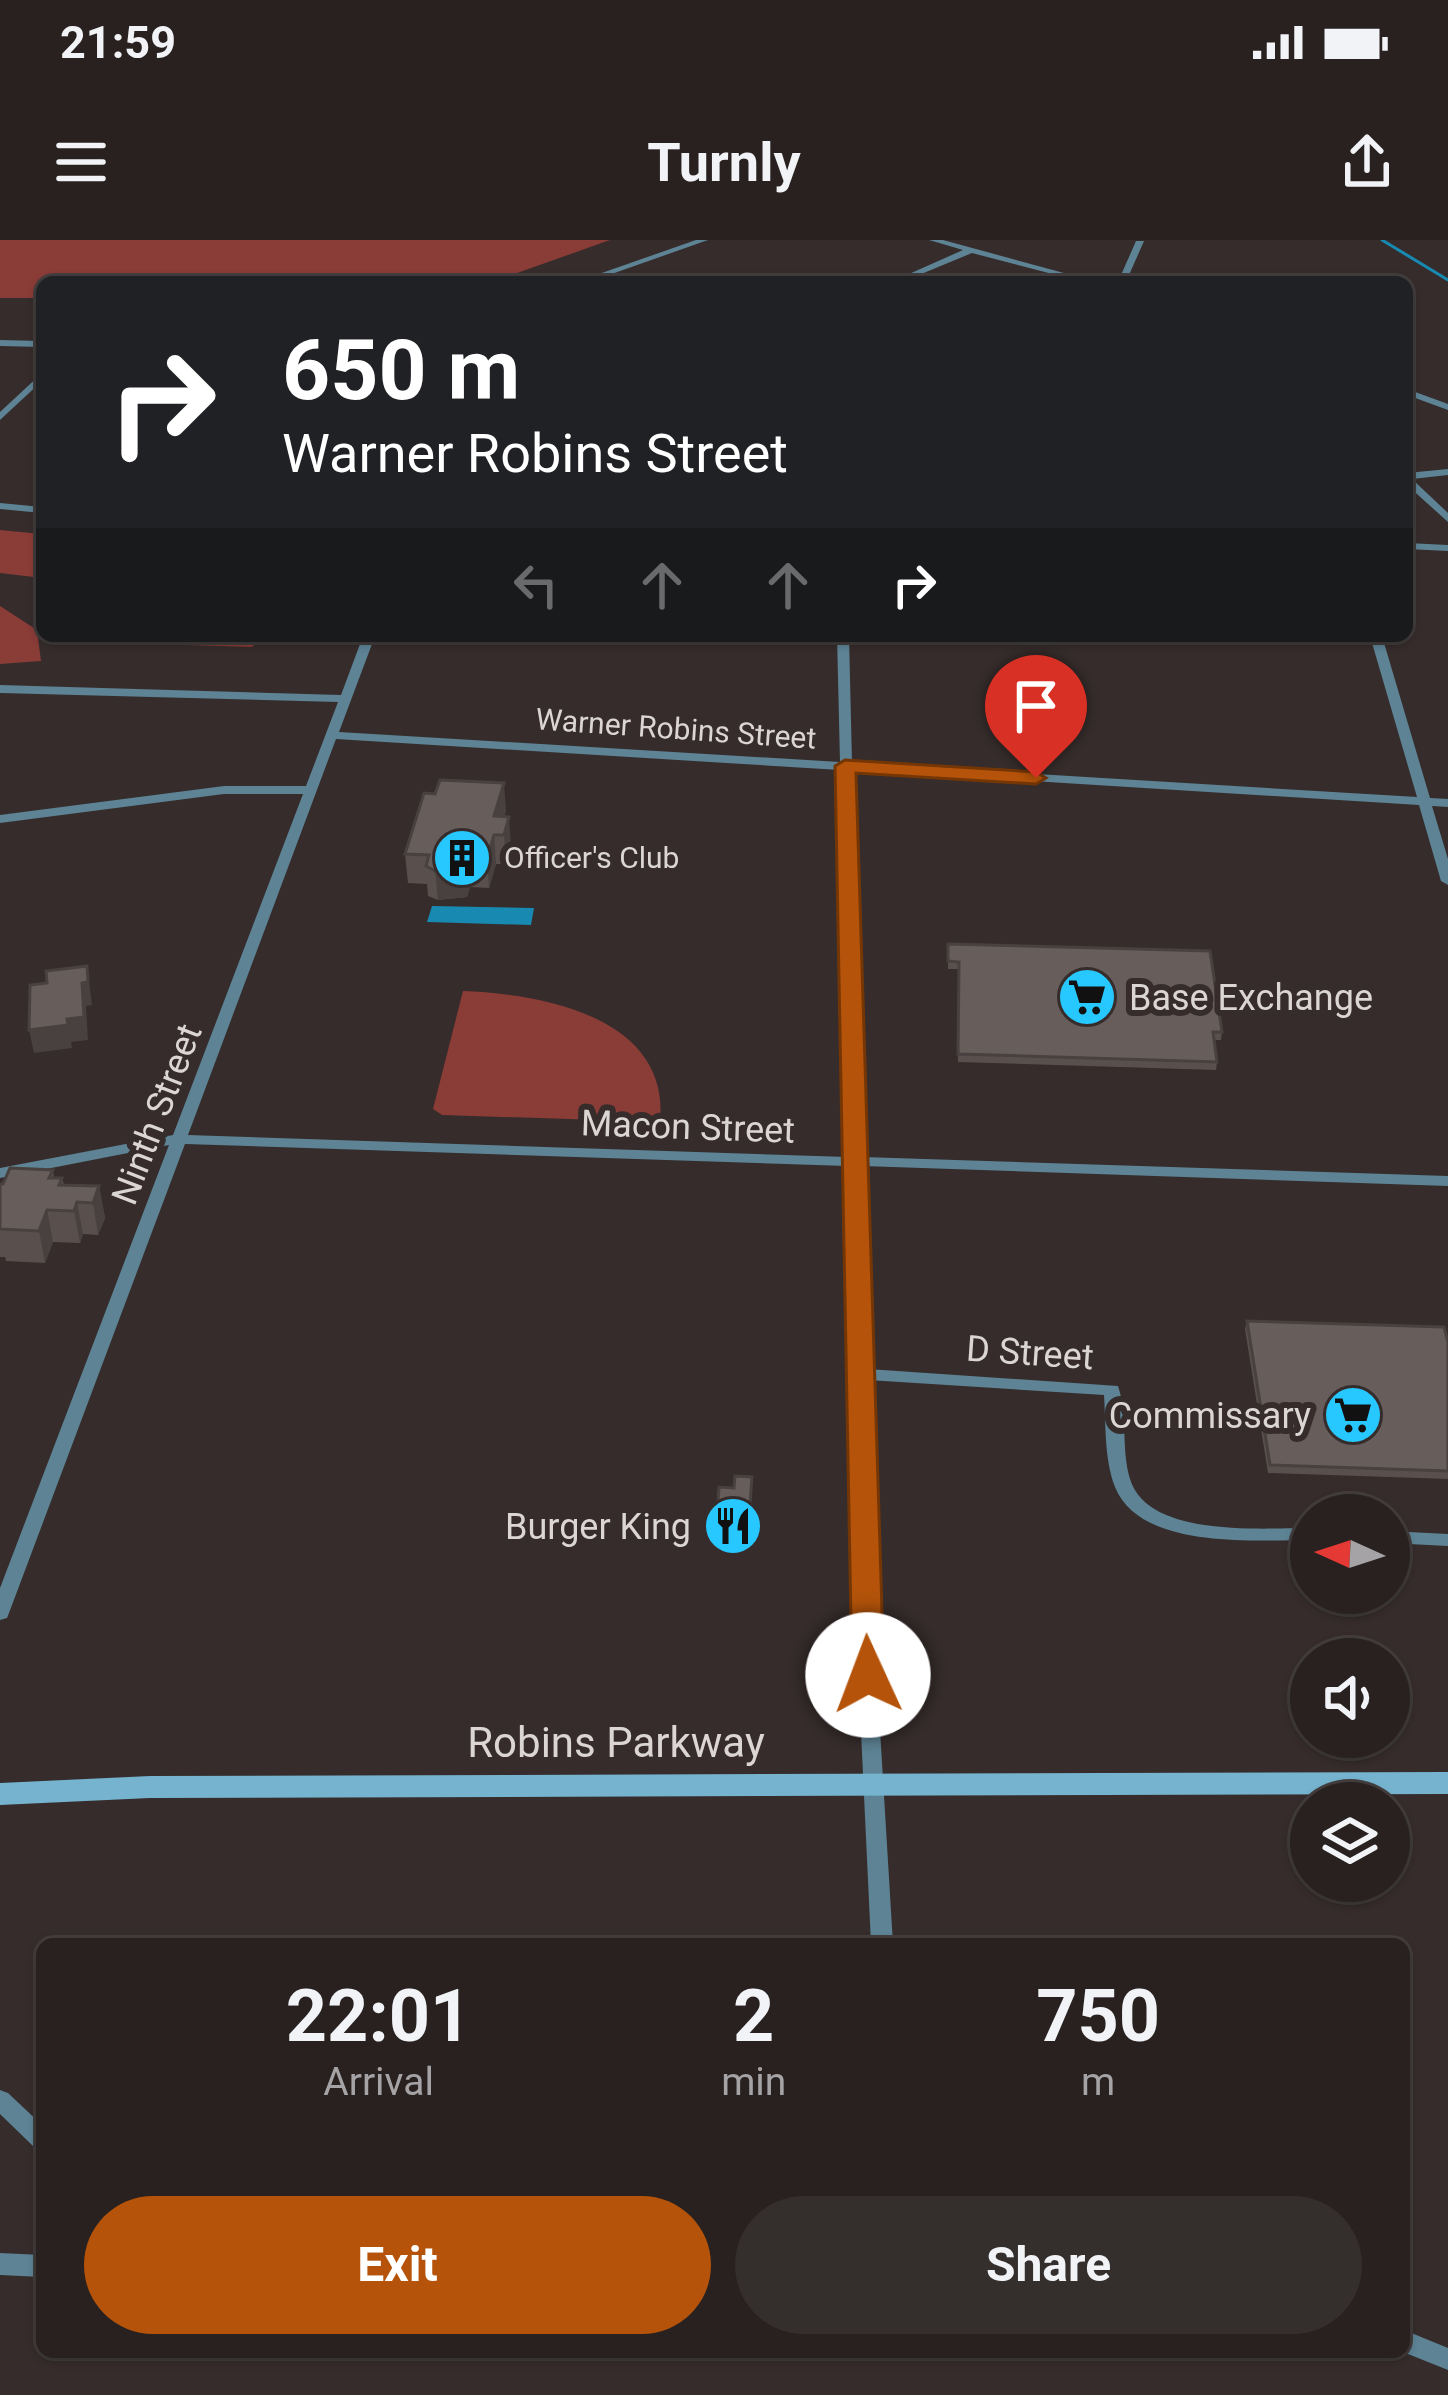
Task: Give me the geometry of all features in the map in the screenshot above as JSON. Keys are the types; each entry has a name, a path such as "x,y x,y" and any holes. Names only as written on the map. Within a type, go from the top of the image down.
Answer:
{"street":[{"path":"598,276 704,240"},
{"path":"933,240 1071,276"},
{"path":"1125,276 1140,241"},
{"path":"909,276 971,250"},
{"path":"0,343 36,344"},
{"path":"0,417 36,382"},
{"path":"1413,394 1448,407"},
{"path":"1413,477 1448,472"},
{"path":"1413,484 1448,519"},
{"path":"0,506 36,509"},
{"path":"1413,546 1448,548"},
{"name":"Ninth Street","path":"0,1613 367,642"},
{"path":"843,642 853,1162 882,1938"},
{"path":"1378,642 1448,881"},
{"path":"0,689 345,699"},
{"name":"Warner Robins Street","path":"332,735 1448,803"},
{"path":"0,819 224,790 312,790"},
{"name":"Macon Street","path":"0,1173 178,1138 1448,1181"},
{"name":"D Street","path":"860,1374 1112,1390 1120,1476 1128,1498 1150,1516 1179,1527 1290,1533"},
{"path":"1410,1539 1448,1540"},
{"name":"Robins Parkway","path":"0,1794 150,1787 1448,1783"},
{"path":"0,2100 36,2134"},
{"path":"0,2264 36,2266"},
{"path":"1410,2344 1448,2359"}],"shaded area":[{"path":"0,240 610,240 509,276 36,276 36,298 0,298"},
{"path":"0,530 36,533 36,577 0,573"},
{"path":"0,606 36,629 41,661 0,664"},
{"path":"87,642 257,642 252,647"},
{"path":"463,991 563,1006 623,1035 645,1058 658,1086 660,1122 442,1115 433,1109"}],"water":[{"path":"432,906 534,908 531,925 427,922"}],"building":[{"path":"440,780 504,783 494,816 509,817 504,835 494,835 487,859 468,858 465,867 435,871 426,866 429,855 405,854 424,793 435,794"},
{"name":"Base Exchange","path":"948,944 1210,951 1222,1032 1213,1032 1217,1062 958,1054 959,962 948,961"},
{"path":"87,966 88,982 82,983 84,1017 67,1019 68,1025 29,1030 30,985 47,983 46,971"},
{"path":"10,1168 53,1170 49,1178 62,1178 59,1185 99,1186 93,1203 77,1202 74,1211 47,1210 39,1231 0,1229 0,1184"},
{"name":"Commissary","path":"1247,1321 1444,1327 1448,1471 1270,1465"},
{"name":"Burger King","path":"735,1476 752,1477 748,1532 716,1530 719,1487 734,1488"}],"waterway":[{"path":"1382,240 1448,280"}],"place":[{"name":"Officer's Club","path":"462,858"},
{"name":"Base Exchange","path":"1087,997"},
{"name":"Commissary","path":"1353,1415"},
{"name":"Burger King","path":"733,1526"}],"route":[{"path":"868,1675 845,766 1036,778"}]}
